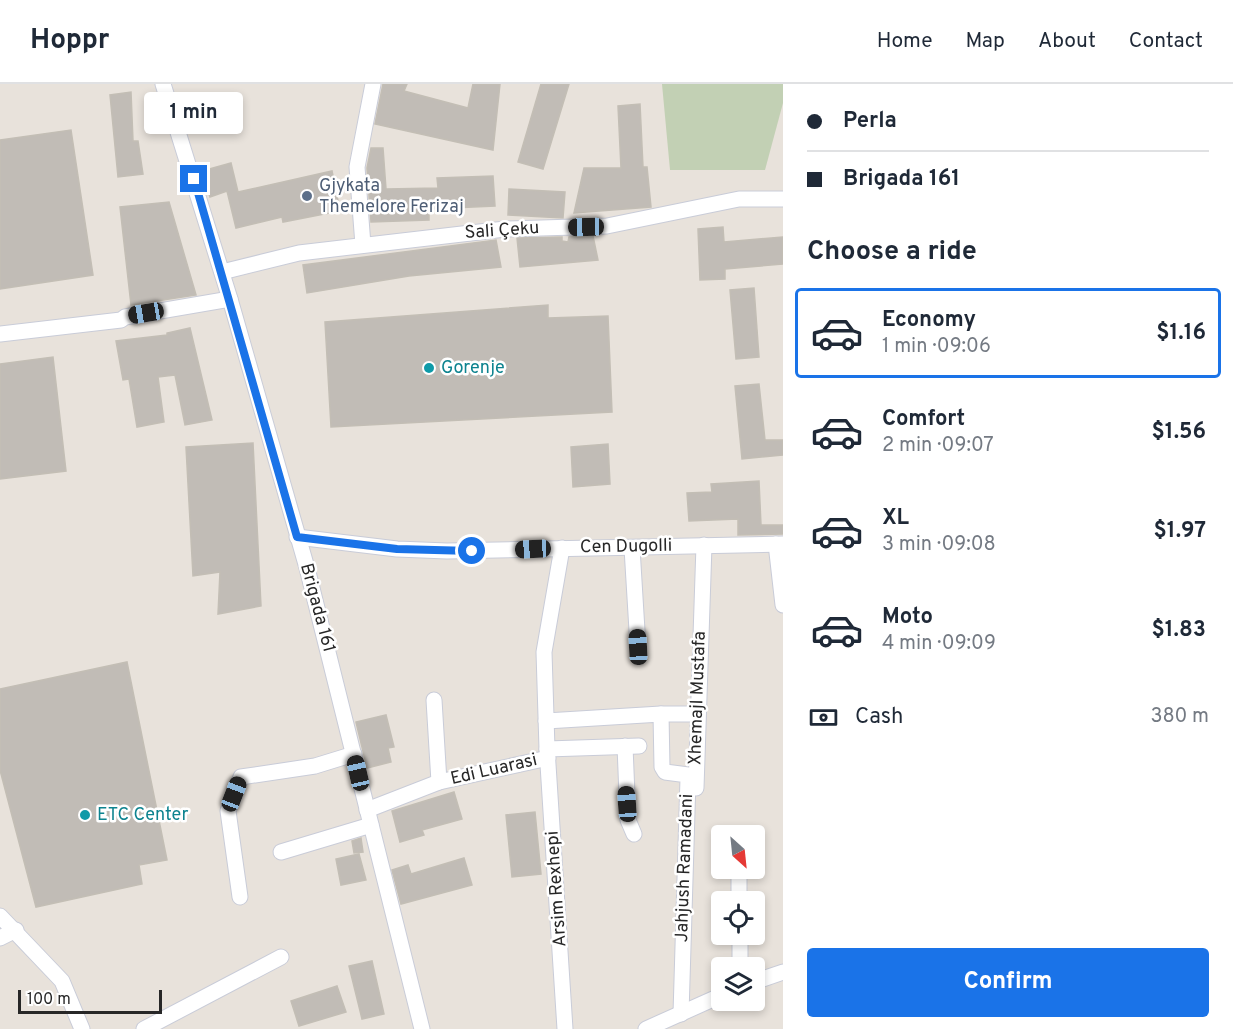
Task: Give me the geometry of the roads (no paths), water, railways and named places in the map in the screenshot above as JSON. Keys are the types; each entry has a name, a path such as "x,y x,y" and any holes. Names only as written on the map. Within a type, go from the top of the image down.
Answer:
{"street":[{"name":"Brigada 161","path":"163,84 230,299 328,646 370,825 422,1029"},
{"path":"363,245 357,167 373,84"},
{"name":"Sali Çeku","path":"222,272 299,253 505,229 607,226 739,199 783,199"},
{"path":"0,334 121,320 125,317 230,299"},
{"name":"Cen Dugolli","path":"297,537 397,549 447,551 779,544 783,605"},
{"name":"Xhemajl Mustafa","path":"692,850 696,811 696,714 704,545"},
{"name":"Arsim Rexhepi","path":"562,548 544,652 546,722 565,1029"},
{"path":"632,548 638,647"},
{"name":"Edi Luarasi","path":"434,700 439,782"},
{"path":"546,722 661,714 696,714"},
{"name":"Jahjush Ramadani","path":"661,714 662,767 665,772 688,776 681,1014"},
{"path":"548,754 632,746 628,820 634,834"},
{"path":"240,897 228,811 241,777 315,766 354,754"},
{"name":"Edi Luarasi","path":"367,810 439,782 548,754"},
{"path":"281,852 370,825"},
{"path":"0,916 16,930 62,981 80,1029"},
{"path":"0,938 16,930"},
{"path":"144,1029 281,957"},
{"path":"765,978 783,972"},
{"path":"646,1029 711,1000"}],"place":[{"name":"Gjykata Themelore Ferizaj","path":"307,196"},
{"name":"Gorenje","path":"429,368"},
{"name":"ETC Center","path":"85,815"}]}
